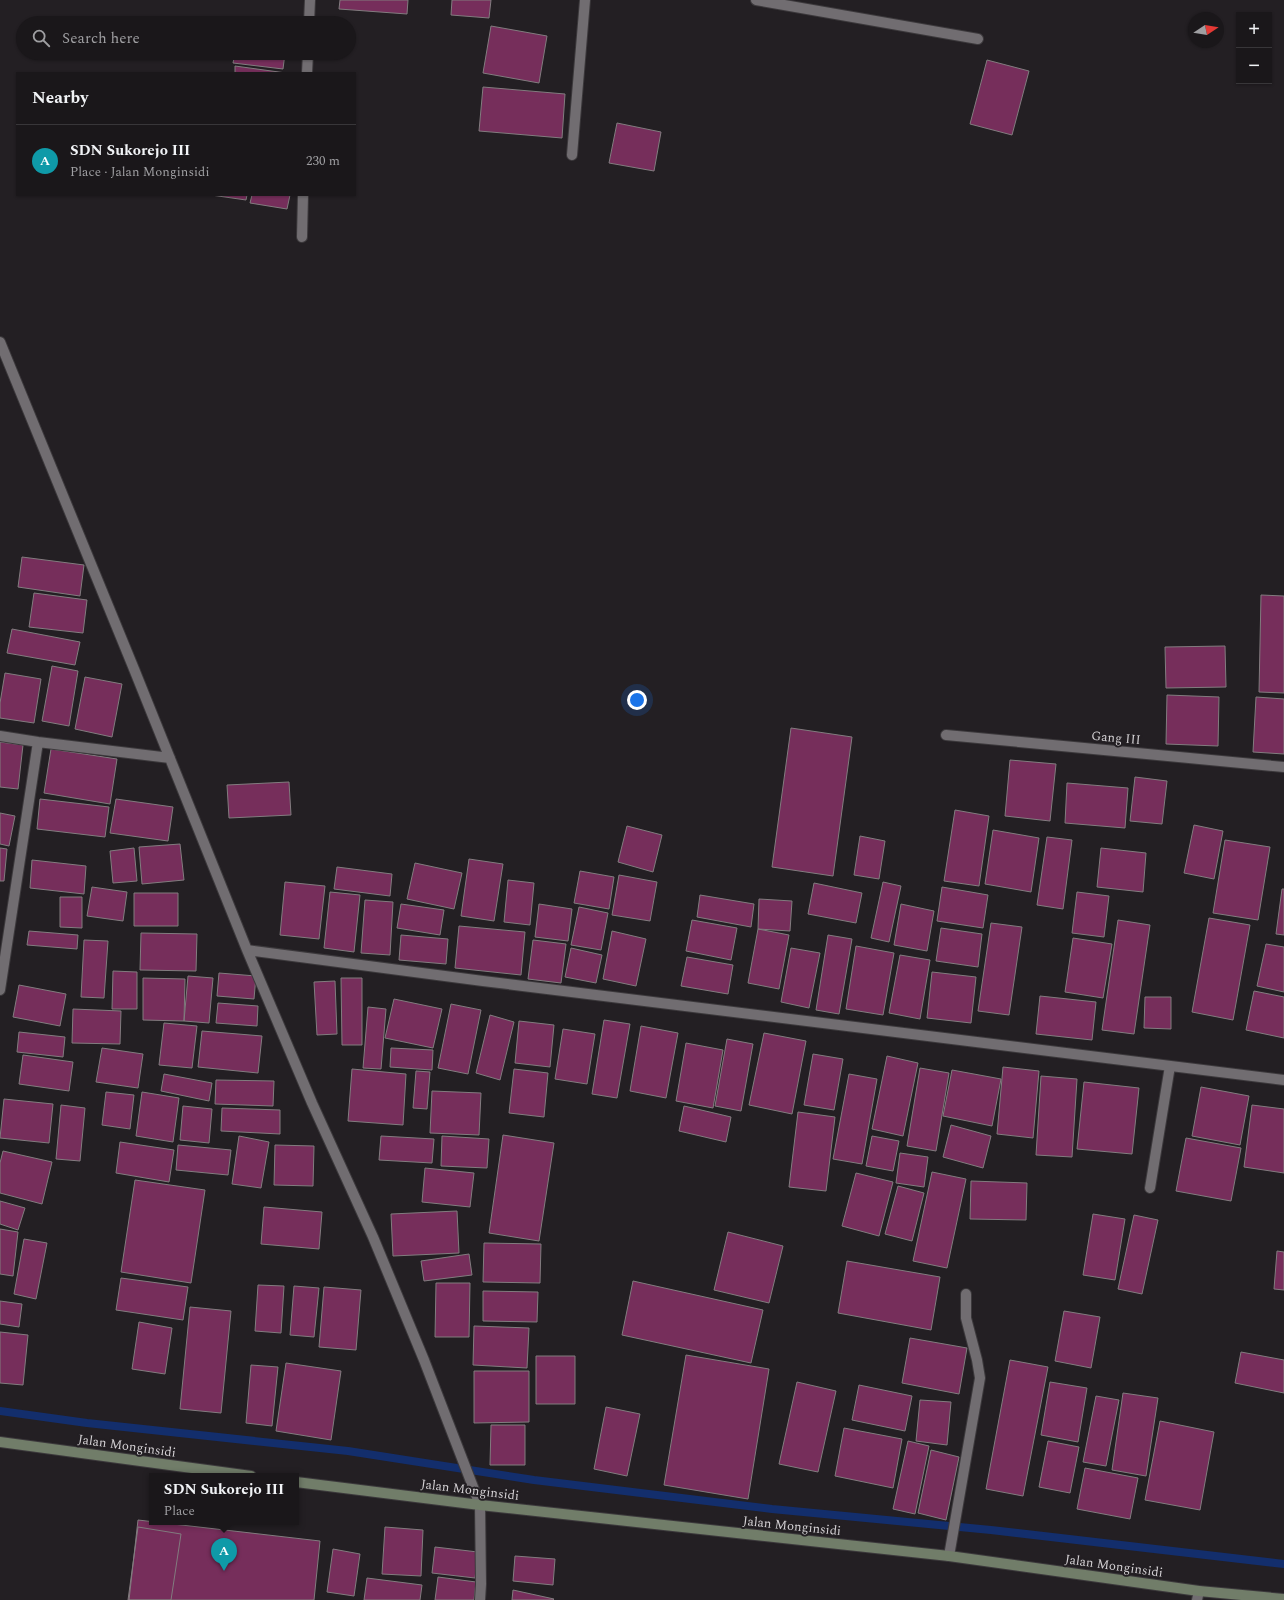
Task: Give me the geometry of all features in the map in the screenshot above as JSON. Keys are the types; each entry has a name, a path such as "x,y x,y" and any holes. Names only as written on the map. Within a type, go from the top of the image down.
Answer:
{"main road":[{"name":"Jalan Monginsidi","path":"0,1442 229,1473"},
{"name":"Jalan Monginsidi","path":"299,1482 480,1505 949,1556 1198,1595 1284,1599"}],"street":[{"path":"309,16 310,0"},
{"path":"572,155 585,0"},
{"path":"756,0 802,4 978,39"},
{"path":"307,72 308,60"},
{"path":"302,237 303,196"},
{"path":"0,342 247,950 312,1103 373,1237 424,1360 472,1484 480,1505 481,1600"},
{"name":"Gang III","path":"946,735 1284,767"},
{"path":"0,736 170,758"},
{"path":"0,990 38,742"},
{"path":"247,950 483,981 1284,1080"},
{"path":"1150,1188 1170,1066"},
{"path":"949,1556 980,1378 966,1318 966,1294"}],"building":[{"path":"340,0 408,0 407,14 339,9"},
{"path":"452,0 491,0 489,18 451,15"},
{"path":"491,26 547,36 539,83 483,73"},
{"path":"234,60 284,60 283,69 233,63"},
{"path":"987,60 1029,71 1012,135 970,124"},
{"path":"235,66 279,72 235,72"},
{"path":"483,87 565,94 562,138 479,131"},
{"path":"617,123 661,132 654,171 609,163"},
{"path":"218,196 247,196 246,200"},
{"path":"252,196 290,196 287,209 250,203"},
{"path":"22,557 84,565 80,596 18,587"},
{"path":"34,593 87,600 83,633 29,627"},
{"path":"1261,595 1284,596 1284,693 1259,692"},
{"path":"12,629 80,642 75,665 7,653"},
{"path":"1225,646 1226,687 1166,688 1165,647"},
{"path":"52,666 78,671 69,726 42,721"},
{"path":"5,673 41,679 34,723 0,718 0,703"},
{"path":"85,677 122,684 112,737 75,729"},
{"path":"1167,695 1219,697 1218,746 1166,744"},
{"path":"1256,697 1284,699 1284,754 1253,752"},
{"path":"791,728 852,737 833,876 772,867"},
{"path":"0,742 23,745 18,789 0,787"},
{"path":"51,749 117,759 110,804 44,793"},
{"path":"1010,760 1056,764 1050,821 1005,816"},
{"path":"1135,777 1167,781 1162,824 1130,821"},
{"path":"289,782 291,815 229,818 227,785"},
{"path":"1067,783 1128,788 1125,828 1065,823"},
{"path":"40,799 109,807 105,837 37,829"},
{"path":"116,799 173,807 168,841 110,833"},
{"path":"955,810 989,816 979,886 944,881"},
{"path":"0,813 15,816 9,846 0,844"},
{"path":"1194,825 1223,831 1214,879 1184,873"},
{"path":"627,826 662,835 653,872 618,862"},
{"path":"993,830 1039,838 1031,892 985,884"},
{"path":"860,836 885,841 879,879 854,875"},
{"path":"1047,837 1072,840 1063,909 1037,905"},
{"path":"1225,840 1270,847 1258,920 1213,913"},
{"path":"180,844 184,880 142,884 139,847"},
{"path":"0,848 7,849 4,881 0,881"},
{"path":"134,848 137,881 113,883 110,851"},
{"path":"1101,848 1146,853 1143,892 1097,887"},
{"path":"469,859 503,864 494,921 461,916"},
{"path":"32,860 86,866 84,894 30,888"},
{"path":"415,863 462,873 454,909 407,899"},
{"path":"337,867 392,874 390,896 334,889"},
{"path":"580,871 614,877 609,909 574,903"},
{"path":"619,875 657,882 650,921 612,915"},
{"path":"508,880 534,883 530,925 504,922"},
{"path":"285,882 325,886 319,939 280,935"},
{"path":"883,882 901,886 889,942 871,938"},
{"path":"814,883 862,893 856,923 808,914"},
{"path":"92,887 127,892 123,921 87,916"},
{"path":"942,887 988,895 983,928 937,921"},
{"path":"1282,889 1284,889 1284,935 1276,934"},
{"path":"330,892 360,895 354,952 324,948"},
{"path":"1077,892 1109,896 1104,937 1072,933"},
{"path":"134,893 178,893 178,926 134,926"},
{"path":"700,895 754,904 751,927 697,917"},
{"path":"60,897 82,897 82,928 60,927"},
{"path":"759,899 792,901 790,931 758,929"},
{"path":"365,900 393,902 390,955 361,953"},
{"path":"401,904 444,910 440,935 397,928"},
{"path":"539,904 572,909 568,941 535,937"},
{"path":"901,904 934,911 927,951 894,945"},
{"path":"579,907 608,913 601,950 571,945"},
{"path":"1209,918 1250,925 1233,1020 1192,1012"},
{"path":"692,920 737,928 731,960 686,951"},
{"path":"1118,920 1150,925 1134,1034 1102,1030"},
{"path":"991,923 1022,927 1009,1015 978,1011"},
{"path":"459,926 525,932 521,975 455,968"},
{"path":"941,928 982,934 978,967 936,961"},
{"path":"758,929 789,935 779,989 748,983"},
{"path":"29,931 78,935 77,949 27,945"},
{"path":"612,931 646,939 636,986 603,979"},
{"path":"141,933 197,934 196,971 140,970"},
{"path":"401,935 448,939 446,964 399,960"},
{"path":"828,935 852,939 839,1014 816,1010"},
{"path":"1073,938 1112,944 1103,998 1065,992"},
{"path":"84,940 108,941 104,998 81,997"},
{"path":"533,940 566,944 561,983 528,979"},
{"path":"1266,944 1284,947 1284,992 1257,986"},
{"path":"856,946 894,953 883,1015 846,1009"},
{"path":"571,948 602,955 596,983 565,977"},
{"path":"791,948 820,953 809,1008 781,1002"},
{"path":"900,955 930,960 920,1019 889,1013"},
{"path":"687,957 733,965 728,994 681,986"},
{"path":"113,971 137,972 137,1009 112,1009"},
{"path":"932,972 976,977 971,1023 927,1018"},
{"path":"219,973 256,976 254,999 217,996"},
{"path":"188,976 213,978 209,1023 184,1021"},
{"path":"143,978 185,979 184,1021 143,1020"},
{"path":"341,978 362,978 362,1045 342,1045"},
{"path":"335,981 337,1034 317,1035 314,982"},
{"path":"19,985 66,994 60,1026 13,1017"},
{"path":"1254,991 1284,997 1284,1038 1246,1030"},
{"path":"1040,996 1096,1002 1092,1040 1036,1034"},
{"path":"1145,997 1171,997 1171,1029 1144,1028"},
{"path":"394,999 442,1009 433,1048 385,1038"},
{"path":"218,1003 258,1006 257,1026 216,1023"},
{"path":"451,1004 481,1010 468,1074 438,1068"},
{"path":"368,1007 386,1009 381,1069 363,1068"},
{"path":"73,1009 121,1011 120,1044 72,1043"},
{"path":"490,1015 514,1022 500,1080 476,1073"},
{"path":"604,1020 630,1024 617,1098 592,1094"},
{"path":"519,1021 554,1025 550,1067 515,1063"},
{"path":"164,1023 197,1026 192,1068 159,1065"},
{"path":"641,1026 678,1033 666,1098 630,1091"},
{"path":"563,1029 595,1034 587,1084 555,1079"},
{"path":"202,1031 262,1036 258,1073 198,1067"},
{"path":"19,1032 65,1037 63,1057 17,1052"},
{"path":"764,1033 806,1041 792,1114 749,1105"},
{"path":"727,1039 753,1044 741,1111 715,1106"},
{"path":"686,1043 723,1050 713,1108 676,1101"},
{"path":"102,1048 143,1054 138,1088 96,1082"},
{"path":"391,1048 433,1050 432,1070 390,1067"},
{"path":"813,1054 843,1059 834,1110 804,1105"},
{"path":"23,1055 73,1062 69,1091 19,1084"},
{"path":"887,1056 918,1063 903,1136 872,1129"},
{"path":"1003,1067 1039,1071 1033,1138 997,1134"},
{"path":"920,1068 949,1073 936,1151 907,1146"},
{"path":"352,1069 406,1074 403,1125 348,1121"},
{"path":"514,1069 548,1073 544,1117 509,1113"},
{"path":"952,1070 1001,1079 992,1126 943,1116"},
{"path":"416,1071 430,1072 427,1109 413,1108"},
{"path":"164,1074 212,1083 209,1101 161,1091"},
{"path":"849,1074 877,1079 862,1164 833,1159"},
{"path":"1041,1076 1077,1079 1072,1157 1036,1155"},
{"path":"216,1080 274,1081 273,1106 215,1104"},
{"path":"1084,1082 1139,1088 1132,1154 1077,1149"},
{"path":"1201,1087 1249,1096 1240,1145 1192,1136"},
{"path":"432,1091 481,1093 479,1135 430,1133"},
{"path":"106,1092 134,1095 130,1129 102,1125"},
{"path":"142,1092 179,1098 173,1142 136,1136"},
{"path":"4,1099 53,1104 49,1143 0,1138"},
{"path":"61,1105 85,1108 80,1161 56,1159"},
{"path":"1252,1105 1284,1109 1284,1173 1244,1167"},
{"path":"183,1106 212,1109 209,1143 180,1140"},
{"path":"684,1106 731,1117 726,1142 679,1131"},
{"path":"222,1108 280,1110 280,1134 221,1131"},
{"path":"798,1112 835,1117 826,1191 789,1187"},
{"path":"951,1125 991,1136 983,1168 943,1157"},
{"path":"503,1135 554,1143 539,1241 489,1233"},
{"path":"239,1136 269,1142 261,1188 232,1184"},
{"path":"381,1136 434,1139 432,1163 379,1160"},
{"path":"442,1136 489,1139 487,1168 441,1166"},
{"path":"872,1136 899,1141 893,1171 866,1166"},
{"path":"1186,1138 1241,1148 1231,1201 1176,1191"},
{"path":"120,1142 174,1150 169,1182 116,1173"},
{"path":"178,1145 231,1150 228,1175 176,1170"},
{"path":"275,1145 314,1146 313,1186 274,1185"},
{"path":"3,1151 52,1162 42,1204 0,1193 0,1163"},
{"path":"900,1153 928,1157 924,1187 896,1183"},
{"path":"425,1168 474,1173 470,1207 422,1202"},
{"path":"932,1172 966,1179 947,1268 913,1261"},
{"path":"856,1173 893,1182 879,1236 842,1226"},
{"path":"135,1180 205,1190 191,1283 121,1272"},
{"path":"971,1181 1027,1183 1026,1220 970,1219"},
{"path":"898,1186 924,1193 912,1241 885,1234"},
{"path":"0,1201 25,1208 18,1230 0,1224"},
{"path":"264,1207 322,1212 319,1249 261,1244"},
{"path":"457,1211 459,1253 393,1256 391,1214"},
{"path":"1093,1214 1125,1219 1115,1280 1083,1275"},
{"path":"1134,1215 1158,1220 1142,1294 1118,1289"},
{"path":"0,1229 18,1232 13,1276 0,1274"},
{"path":"728,1232 783,1246 769,1303 714,1290"},
{"path":"24,1239 47,1243 36,1299 14,1294"},
{"path":"484,1243 541,1244 540,1283 483,1282"},
{"path":"1277,1251 1284,1252 1284,1290 1274,1289"},
{"path":"469,1254 472,1275 424,1281 421,1261"},
{"path":"847,1261 940,1277 931,1330 838,1313"},
{"path":"121,1278 188,1287 183,1320 116,1310"},
{"path":"633,1281 763,1310 751,1363 622,1335"},
{"path":"436,1283 470,1283 469,1337 435,1337"},
{"path":"258,1285 284,1286 281,1333 255,1331"},
{"path":"294,1286 319,1288 314,1337 290,1335"},
{"path":"324,1287 361,1290 356,1350 319,1347"},
{"path":"483,1291 538,1292 537,1322 483,1321"},
{"path":"0,1301 22,1304 19,1327 0,1324"},
{"path":"190,1307 231,1311 221,1413 180,1409"},
{"path":"1064,1311 1100,1317 1091,1368 1055,1361"},
{"path":"139,1322 172,1328 165,1374 132,1369"},
{"path":"474,1326 529,1328 527,1368 473,1365"},
{"path":"0,1332 28,1335 23,1385 0,1383"},
{"path":"910,1338 967,1348 959,1394 902,1383"},
{"path":"1241,1352 1284,1360 1284,1393 1235,1383"},
{"path":"686,1355 769,1369 748,1499 664,1485"},
{"path":"536,1356 575,1356 575,1404 536,1404"},
{"path":"1010,1360 1048,1367 1023,1496 986,1489"},
{"path":"286,1363 341,1371 331,1440 276,1431"},
{"path":"251,1365 278,1367 272,1426 246,1423"},
{"path":"474,1371 529,1371 529,1422 474,1423"},
{"path":"797,1382 836,1391 818,1472 779,1464"},
{"path":"1050,1382 1087,1388 1078,1442 1041,1435"},
{"path":"859,1385 912,1396 905,1431 852,1420"},
{"path":"1123,1393 1158,1398 1146,1476 1112,1470"},
{"path":"1096,1396 1119,1400 1106,1466 1083,1462"},
{"path":"920,1400 951,1402 947,1445 916,1441"},
{"path":"606,1407 640,1414 627,1476 594,1469"},
{"path":"1160,1421 1214,1432 1200,1510 1145,1500"},
{"path":"491,1425 525,1425 525,1465 490,1465"},
{"path":"844,1428 902,1439 893,1488 835,1476"},
{"path":"908,1441 929,1446 915,1514 893,1509"},
{"path":"1048,1441 1079,1447 1070,1493 1039,1487"},
{"path":"931,1450 959,1457 946,1520 918,1513"},
{"path":"1085,1468 1138,1478 1130,1519 1077,1509"},
{"path":"138,1520 149,1521 149,1525 181,1525 320,1541 314,1600 129,1600"},
{"path":"138,1527 181,1534 171,1600 128,1600"},
{"path":"385,1527 423,1530 421,1576 382,1574"},
{"path":"435,1547 478,1552 475,1578 432,1573"},
{"path":"333,1549 360,1554 354,1596 327,1592"},
{"path":"515,1556 555,1559 553,1585 513,1581"},
{"path":"438,1577 476,1582 474,1600 435,1600"},
{"path":"367,1578 422,1585 420,1600 364,1600"},
{"path":"513,1590 554,1599 512,1600"}],"waterway":[{"path":"0,1411 87,1423 348,1451 534,1480 772,1509 991,1530 1284,1564"}],"place":[{"name":"SDN Sukorejo III","path":"224,1571"}]}
